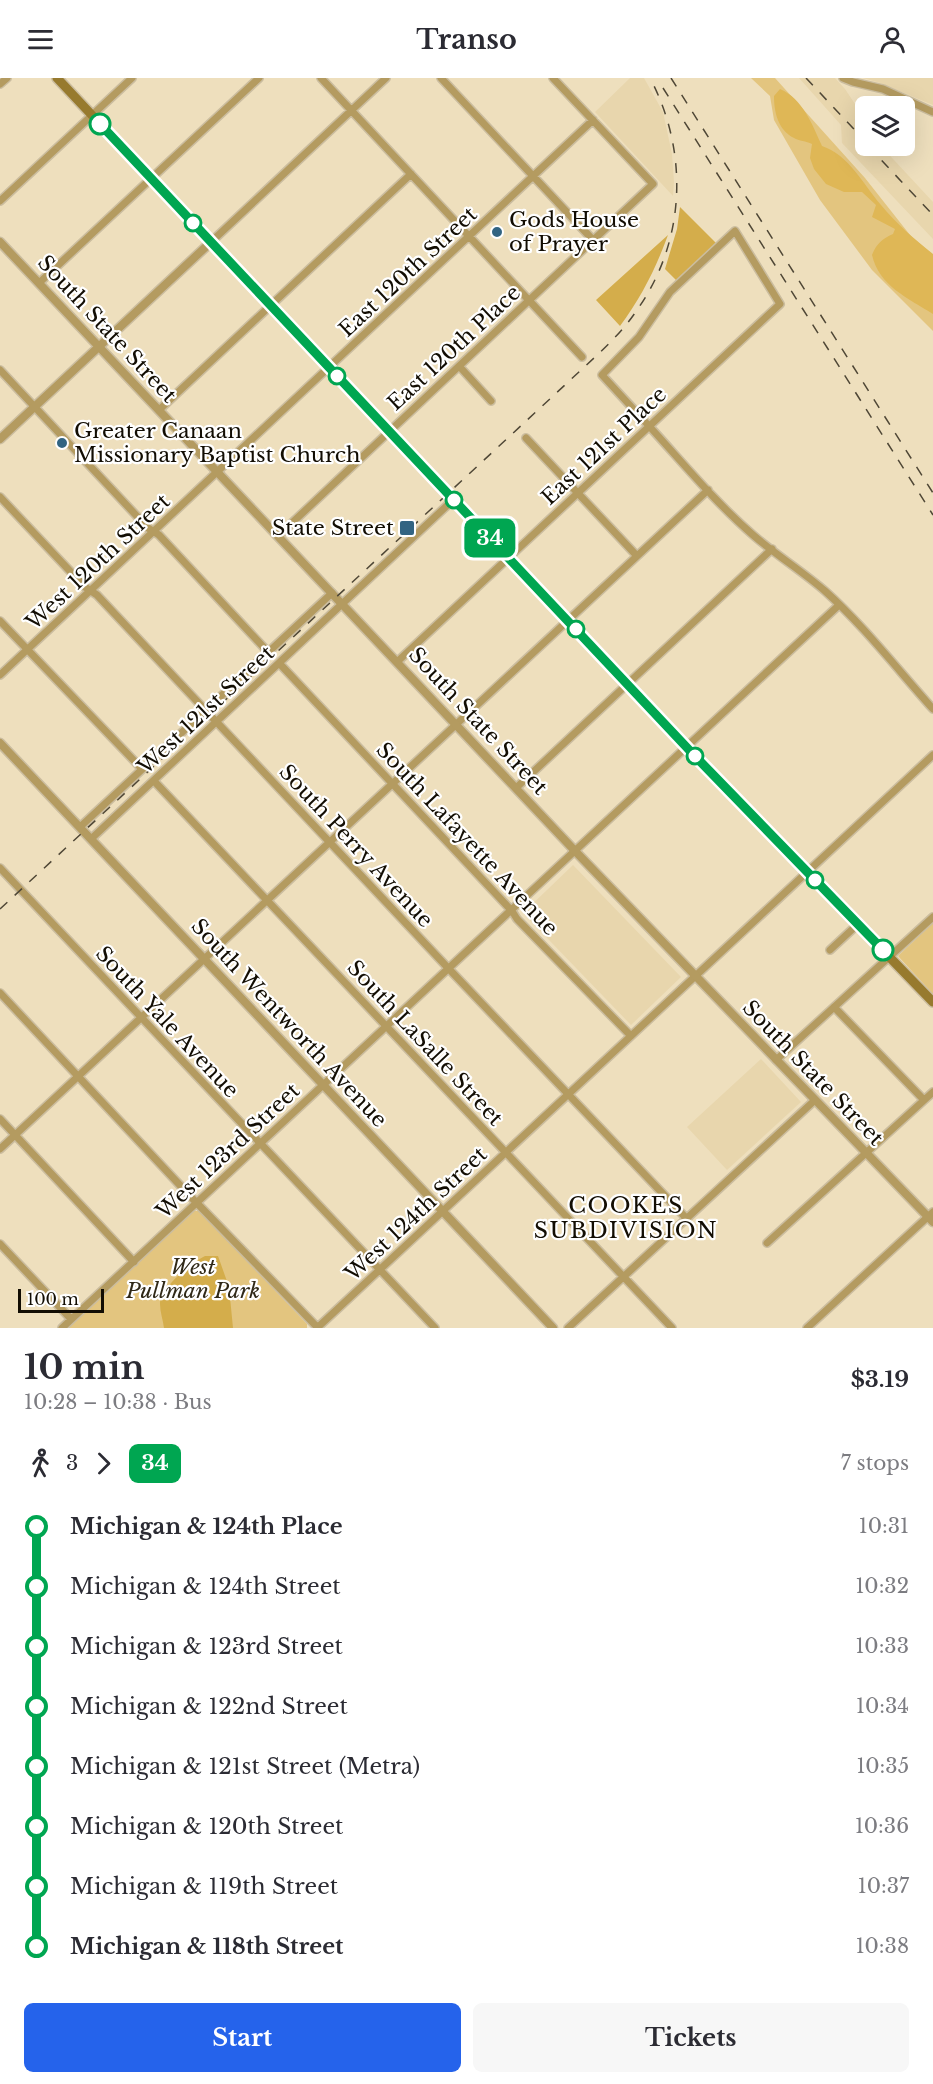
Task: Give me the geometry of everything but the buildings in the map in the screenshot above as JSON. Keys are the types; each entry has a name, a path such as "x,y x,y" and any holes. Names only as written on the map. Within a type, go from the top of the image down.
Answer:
{"main road":[{"path":"57,78 687,748 933,1002"}],"street":[{"path":"0,84 7,78"},
{"path":"0,201 132,78"},
{"path":"39,283 259,78"},
{"path":"321,78 582,357"},
{"path":"0,439 386,78"},
{"path":"553,78 593,120"},
{"path":"843,78 883,89 933,112"},
{"path":"443,80 593,240"},
{"name":"East 120th Street","path":"218,473 593,120"},
{"name":"East 120th Place","path":"278,536 654,184 593,120"},
{"path":"159,410 411,174"},
{"name":"East 121st Place","path":"397,662 780,304 735,231 670,291 639,337 602,375 649,426"},
{"name":"South State Street","path":"0,242 695,977 931,1217"},
{"path":"459,366 491,400"},
{"path":"0,370 268,652"},
{"path":"649,426 733,517 839,605 933,709"},
{"path":"526,438 637,556"},
{"name":"West 120th Street","path":"0,675 218,473"},
{"path":"0,1149 708,490"},
{"name":"South Perry Avenue","path":"0,497 687,1219"},
{"name":"West 121st Street","path":"91,839 453,500"},
{"path":"516,788 772,549"},
{"name":"West 121st Street","path":"80,827 332,593"},
{"name":"West 123rd Street","path":"62,1328 839,605"},
{"path":"0,621 142,769"},
{"name":"South Lafayette Avenue","path":"279,663 517,919 631,1036"},
{"name":"South Wentworth Avenue","path":"0,743 553,1328"},
{"name":"West 124th Street","path":"317,1328 933,755"},
{"name":"South LaSalle Street","path":"154,781 672,1328"},
{"name":"South Yale Avenue","path":"0,868 435,1328"},
{"path":"776,1060 933,917"},
{"path":"830,950 858,924"},
{"path":"0,993 317,1328"},
{"path":"834,1007 924,1100"},
{"path":"767,1243 933,1092"},
{"path":"568,1328 815,1100"},
{"path":"0,1119 134,1262"},
{"path":"807,1328 931,1217"},
{"path":"0,1244 71,1319"}],"shaded area":[{"path":"630,78 644,78 663,112 672,154 673,196 595,112"},
{"path":"799,78 835,78 845,89 855,104 855,156 890,156 933,202 933,239 842,143 841,125"},
{"path":"863,78 933,78 933,105 915,96"},
{"path":"780,89 788,93 801,106 822,146 832,150 848,163 893,218 933,254 933,314 896,290 881,275 872,255 878,244 893,234 895,229 872,217 876,205 862,192 844,192 826,184 814,169 810,158 812,144 789,135 778,120 774,96"},
{"path":"573,865 681,977 631,1025 523,913"},
{"path":"761,1059 801,1102 727,1170 687,1127"}],"green space":[{"path":"751,78 775,78 865,178 910,235 933,255 933,331 872,270 820,200 774,120 770,96"},
{"path":"680,207 717,244 677,281 665,269 677,229"},
{"path":"668,235 635,305 620,326 596,300"},
{"path":"933,923 933,994 898,956"},
{"name":"West Pullman Park","path":"194,1211 199,1211 307,1324 307,1328 67,1328"},
{"path":"205,1256 218,1256 229,1287 233,1328 164,1328 160,1310 161,1298 185,1270"}],"railway":[{"path":"0,909 594,358 627,323 653,283 665,255 673,226 677,196 676,166 671,136 663,106 650,78"},
{"path":"671,78 933,493"},
{"path":"806,78 855,130"},
{"path":"663,88 933,515"},
{"path":"877,156 933,215"}],"bus line":[{"name":"34","path":"100,124 692,753 883,950"}],"place":[{"name":"Gods House of Prayer","path":"497,232"},
{"name":"Greater Canaan Missionary Baptist Church","path":"62,443"},
{"name":"State Street","path":"407,528"}],"district":[{"name":"COOKES SUBDIVISION","path":"626,1218"}]}
